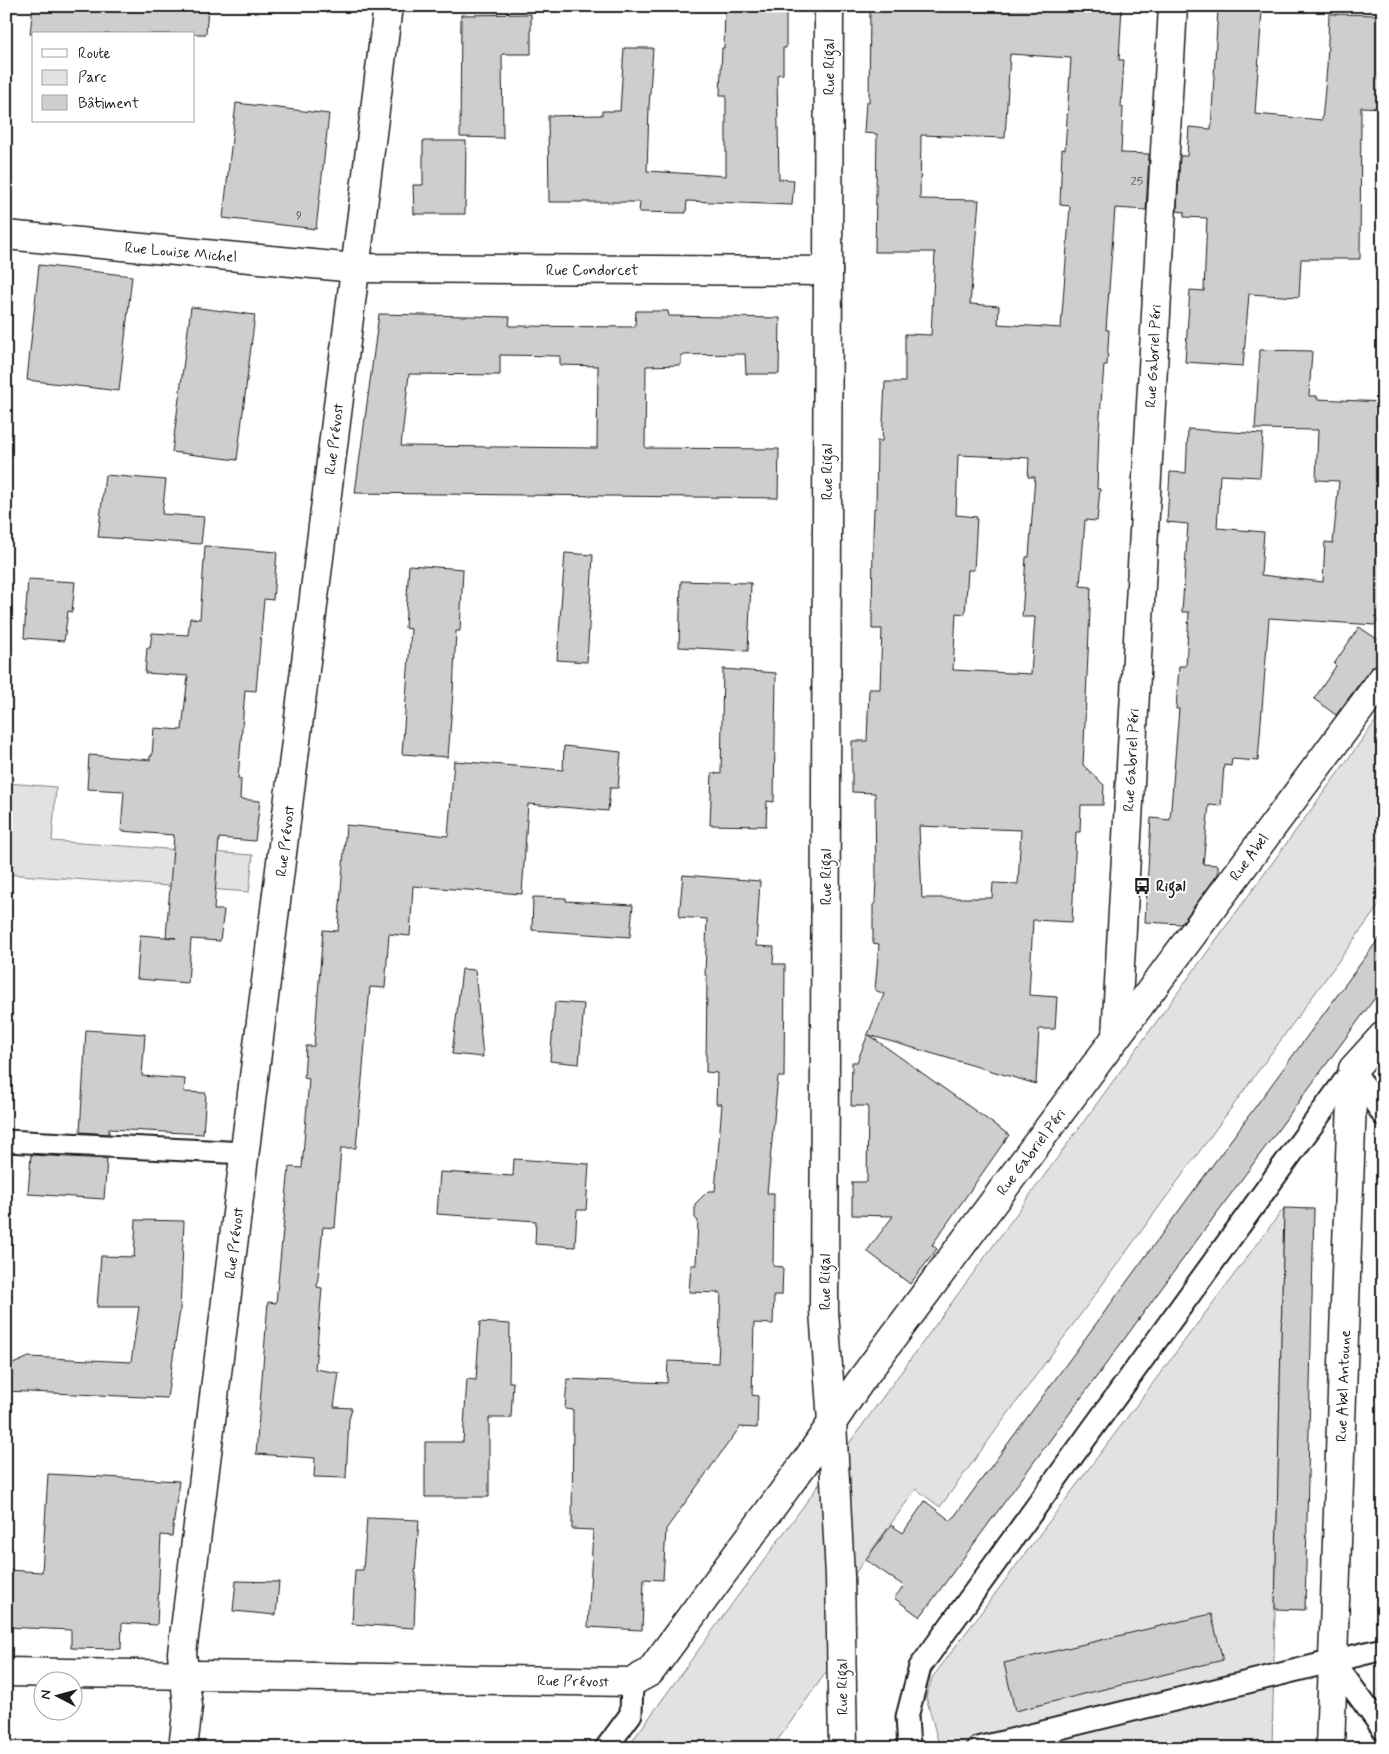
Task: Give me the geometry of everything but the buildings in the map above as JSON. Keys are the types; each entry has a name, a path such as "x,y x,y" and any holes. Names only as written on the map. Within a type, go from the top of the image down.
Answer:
{"street":[{"name":"Rue Prévost","path":"183,1748 188,1706 182,1653 388,6"},
{"name":"Rue Rigal","path":"829,6 824,1311 837,1407 834,1464 840,1576 843,1748"},
{"name":"Rue Gabriel Péri","path":"837,1407 1116,1037 1173,6"},
{"name":"Rue Louise Michel","path":"6,235 355,268"},
{"name":"Rue Condorcet","path":"355,268 828,271"},
{"name":"Rue Abel","path":"1116,1037 1383,678"},
{"path":"1118,990 1126,999 1145,998"},
{"path":"1353,1069 1383,1036"},
{"name":"Rue Abel Antoune","path":"1330,1748 1353,1069"},
{"path":"632,1682 650,1672 666,1652 809,1457 837,1407"},
{"path":"809,1457 823,1454 832,1460 834,1464"},
{"path":"6,1672 184,1675"},
{"name":"Rue Prévost","path":"184,1675 632,1682"}],"lane":[{"path":"909,1748 907,1717 920,1667 1353,1069 1383,1115"},
{"path":"6,1141 246,1153"},
{"path":"978,1748 1383,1649"},
{"path":"1333,1662 1383,1728"},
{"path":"606,1748 631,1714 632,1682"}],"green space":[{"path":"6,682 9,682 7,783 56,787 52,841 253,855 249,892 6,874"},
{"path":"1383,711 1383,900 940,1507 916,1489 856,1572 832,1664 772,1748 627,1748"},
{"path":"1284,1208 1272,1748 940,1748 926,1697 932,1678"},
{"path":"1383,1536 1383,1748 1378,1748"}],"place":[{"name":"Rigal","path":"1142,886"}]}
